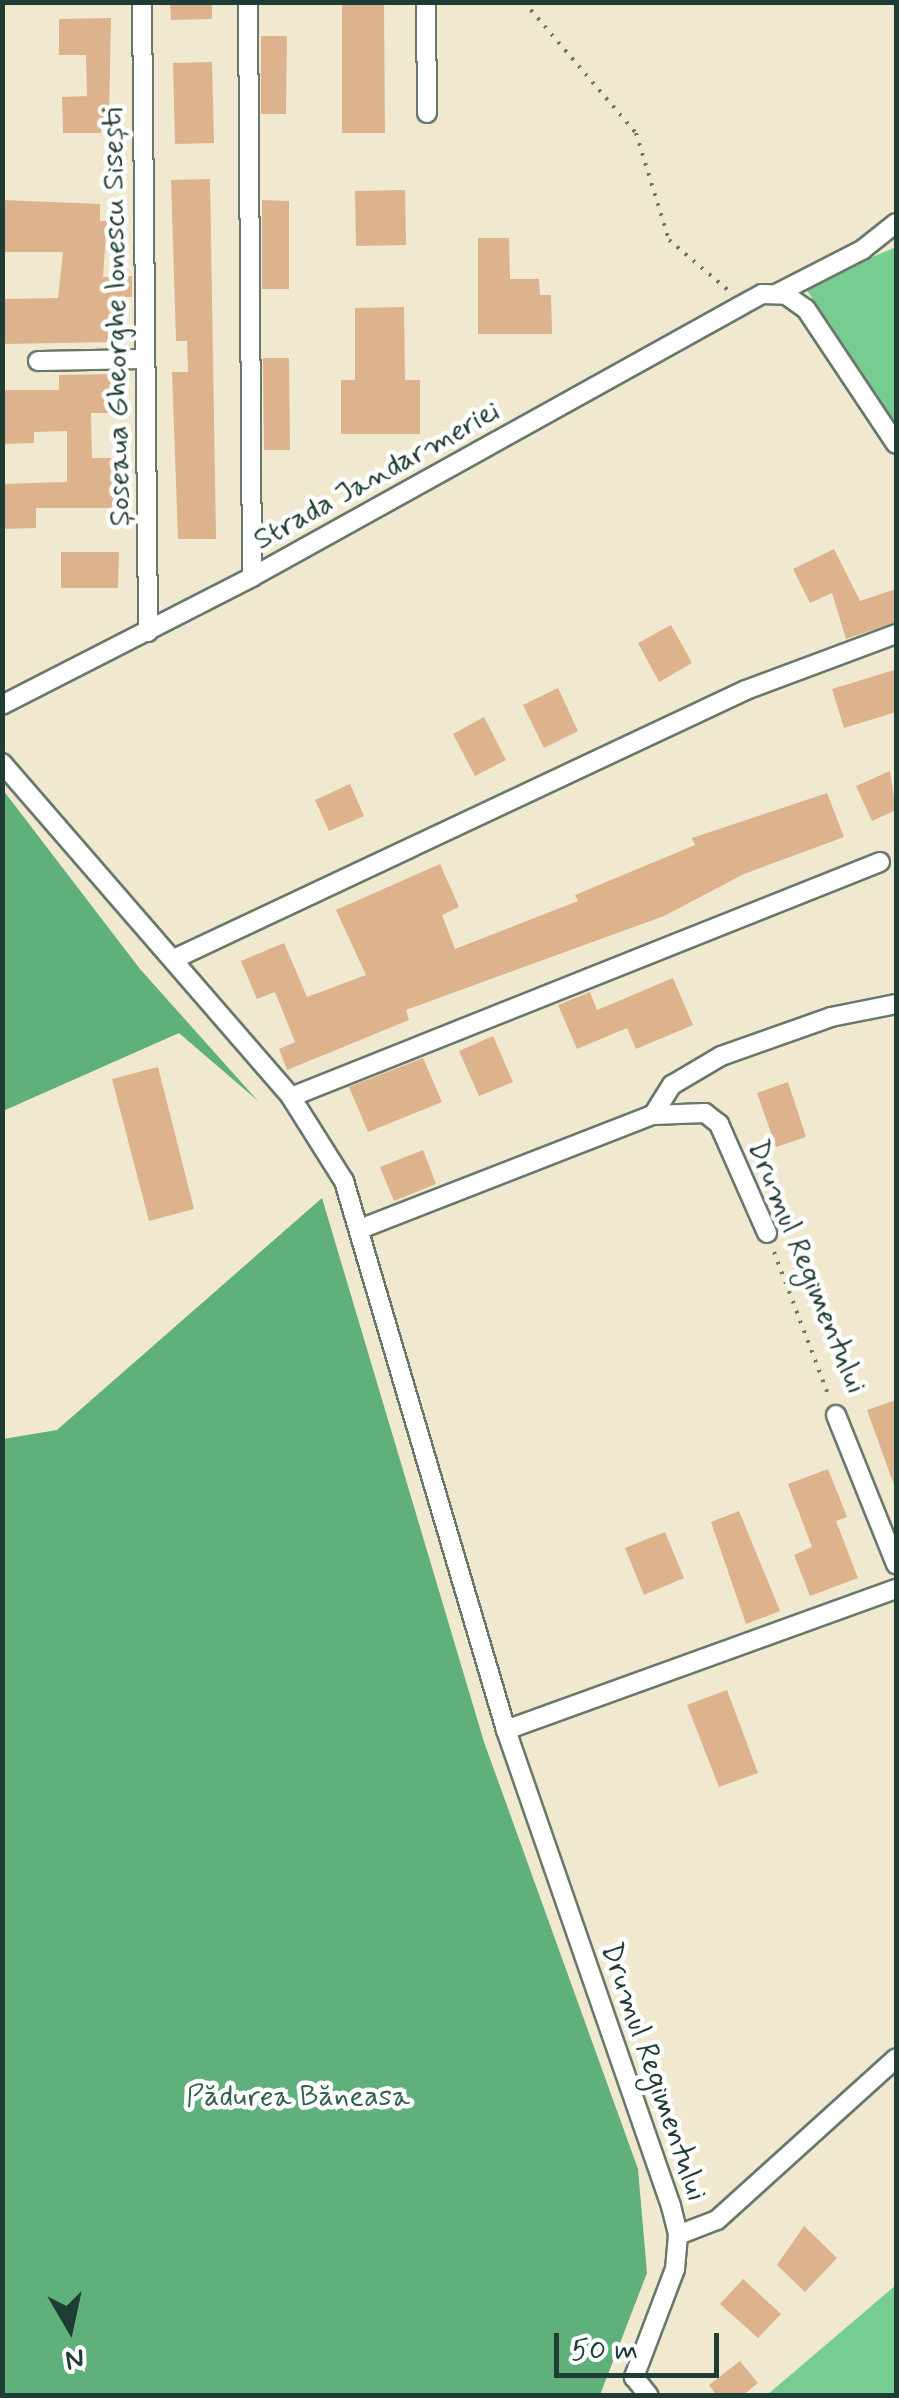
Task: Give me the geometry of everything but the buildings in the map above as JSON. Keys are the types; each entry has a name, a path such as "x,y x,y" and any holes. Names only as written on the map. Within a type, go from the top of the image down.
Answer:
{"street":[{"name":"Șoseaua Gheorghe Ionescu Sisești","path":"142,2 148,632"},
{"path":"248,2 252,576"},
{"path":"426,2 427,113"},
{"name":"Strada Jandarmeriei","path":"2,705 252,576 740,304 776,294 862,250 896,222"},
{"path":"776,294 806,308 896,444"},
{"path":"38,361 145,359"},
{"path":"174,959 746,690 896,634"},
{"name":"Drumul Regimentului","path":"2,763 290,1098 344,1180 506,1730 678,2235 675,2269 634,2377 649,2396"},
{"path":"290,1098 880,862"},
{"path":"653,1115 672,1085 720,1056 830,1018 896,1004"},
{"name":"Drumul Regimentului","path":"360,1229 653,1115 705,1114 719,1124 767,1233"},
{"name":"Drumul Regimentului","path":"836,1415 896,1564"},
{"path":"506,1730 896,1590"},
{"path":"678,2235 717,2220 896,2058"}],"path":[{"path":"524,2 636,133 670,240 740,304"},
{"name":"Drumul Regimentului","path":"767,1233 836,1415"}],"green space":[{"path":"896,247 896,425 804,286"},
{"path":"3,790 140,969 258,1101 179,1033 3,1111"},
{"name":"Pădurea Băneasa","path":"322,1198 484,1742 638,2169 647,2273 600,2395 3,2395 3,1439 57,1430"},
{"path":"896,2285 896,2395 767,2395"}]}
